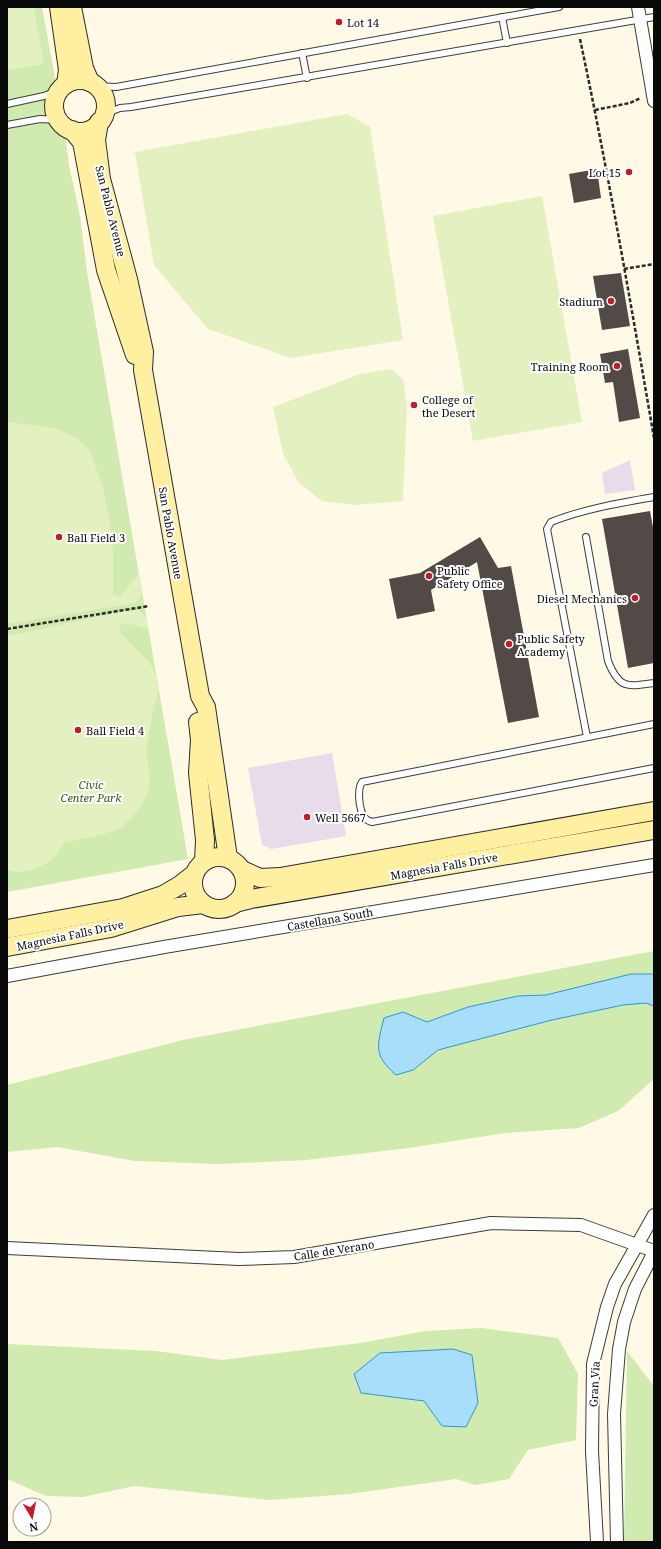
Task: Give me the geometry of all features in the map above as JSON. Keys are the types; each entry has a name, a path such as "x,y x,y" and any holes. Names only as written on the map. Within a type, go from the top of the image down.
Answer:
{"street":[{"path":"59,7 68,70 63,87"},
{"path":"72,7 84,68 93,84 102,92 105,100 105,109 101,118 90,129 81,131 65,125 55,113 55,97 63,87 73,81 81,80 93,84"},
{"path":"638,7 654,101"},
{"name":"San Pablo Avenue","path":"101,118 96,140 101,179 130,286 144,352 143,370 200,696 206,707 228,858"},
{"name":"San Pablo Avenue","path":"65,125 82,142 106,270 134,353 143,370"},
{"name":"San Pablo Avenue","path":"199,867 205,840 198,773 200,740 197,708 200,696"},
{"name":"Magnesia Falls Drive","path":"242,870 260,878 280,877 654,811"},
{"name":"Magnesia Falls Drive","path":"235,903 654,830"},
{"path":"219,856 228,858 236,863 242,870 245,879 245,888 235,903 227,908 210,908 202,904 197,898 193,890 192,882 199,867 211,857 219,856"},
{"name":"Castellana South","path":"7,976 164,947 654,865"},
{"name":"Magnesia Falls Drive","path":"7,929 123,908 163,895 180,885 199,867"},
{"name":"Magnesia Falls Drive","path":"7,948 112,928 178,907 202,904"},
{"name":"Gran Via","path":"598,1542 592,1452 593,1364 607,1307 615,1284 654,1215"},
{"name":"Calle de Verano","path":"7,1248 239,1259 294,1257 491,1223 581,1224 654,1252"},
{"name":"Gran Via","path":"617,1542 614,1414 618,1349 624,1322 635,1289 654,1252"}],"lane":[{"path":"93,84 116,87 559,7"},
{"path":"502,17 507,43"},
{"path":"101,118 125,108 307,78 654,17"},
{"path":"302,53 307,78"},
{"path":"7,104 44,96 63,87"},
{"path":"7,125 40,119 65,125"},
{"path":"587,737 547,529 551,522 574,513 654,497"},
{"path":"586,538 608,661 613,673 624,684 634,686 654,682"},
{"path":"654,724 362,782 359,786 358,793 363,816 366,820 372,822 654,768"}],"path":[{"path":"580,39 595,110 654,438"},
{"path":"595,110 630,103 641,98"},
{"path":"624,268 654,264"},
{"path":"7,629 149,606"}],"shaded area":[{"path":"630,460 635,490 605,494 602,473"},
{"path":"332,753 346,836 271,849 262,845 248,768"}],"green space":[{"name":"Civic Center Park","path":"7,7 42,7 64,126 69,165 80,216 87,272 188,859 7,892"},
{"path":"7,7 34,7 44,64 7,70"},
{"path":"347,114 370,127 403,340 291,358 208,329 154,265 135,152"},
{"path":"542,196 582,422 473,441 433,216"},
{"path":"391,369 403,379 407,406 403,501 355,505 322,501 299,483 283,454 273,407 360,374"},
{"name":"Ball Field 3","path":"7,422 56,428 76,438 89,449 103,488 110,523 113,552 113,595 120,596 139,574 143,594 135,603 7,624"},
{"name":"Ball Field 4","path":"137,610 145,615 149,630 130,624 119,626 121,634 149,662 157,677 159,689 153,709 146,752 150,781 147,796 137,812 120,829 64,843 52,859 40,867 20,872 7,869 7,636 120,612"},
{"path":"654,951 654,1079 618,1111 579,1128 506,1133 409,1148 306,1160 219,1164 135,1161 57,1147 7,1152 7,1085 183,1040"},
{"path":"481,1328 558,1338 578,1374 576,1440 528,1450 509,1479 475,1485 456,1479 349,1494 270,1500 134,1486 83,1497 46,1496 7,1479 7,1344 156,1351 222,1360 360,1343 426,1331"},
{"path":"627,1351 654,1386 654,1542 624,1542"}],"water":[{"path":"631,974 654,974 654,1006 646,1003 623,1005 552,1020 438,1050 413,1070 396,1075 383,1062 380,1056 379,1043 384,1018 403,1012 427,1022 468,1007 518,996 546,995"},
{"path":"453,1349 472,1355 478,1403 466,1427 442,1426 424,1401 361,1393 354,1374 380,1353"}],"building":[{"path":"597,169 601,198 574,203 569,174"},
{"name":"Stadium","path":"621,273 630,326 602,330 593,276"},
{"path":"628,349 640,418 619,422 613,382 605,383 600,354"},
{"name":"Diesel Mechanics","path":"650,511 654,533 654,663 628,668 602,519"},
{"name":"Public Safety Academy","path":"480,537 498,568 511,566 539,717 508,723 477,562 431,590 435,611 397,619 389,579 420,573"}],"place":[{"name":"Lot 14","path":"339,22"},
{"name":"Lot 15","path":"629,172"},
{"name":"Stadium","path":"611,301"},
{"name":"Training Room","path":"617,366"},
{"name":"College of the Desert","path":"414,405"},
{"name":"Ball Field 3","path":"59,537"},
{"name":"Public Safety Office","path":"429,576"},
{"name":"Diesel Mechanics","path":"635,598"},
{"name":"Public Safety Academy","path":"509,644"},
{"name":"Ball Field 4","path":"78,730"},
{"name":"Well 5667","path":"307,817"}]}
